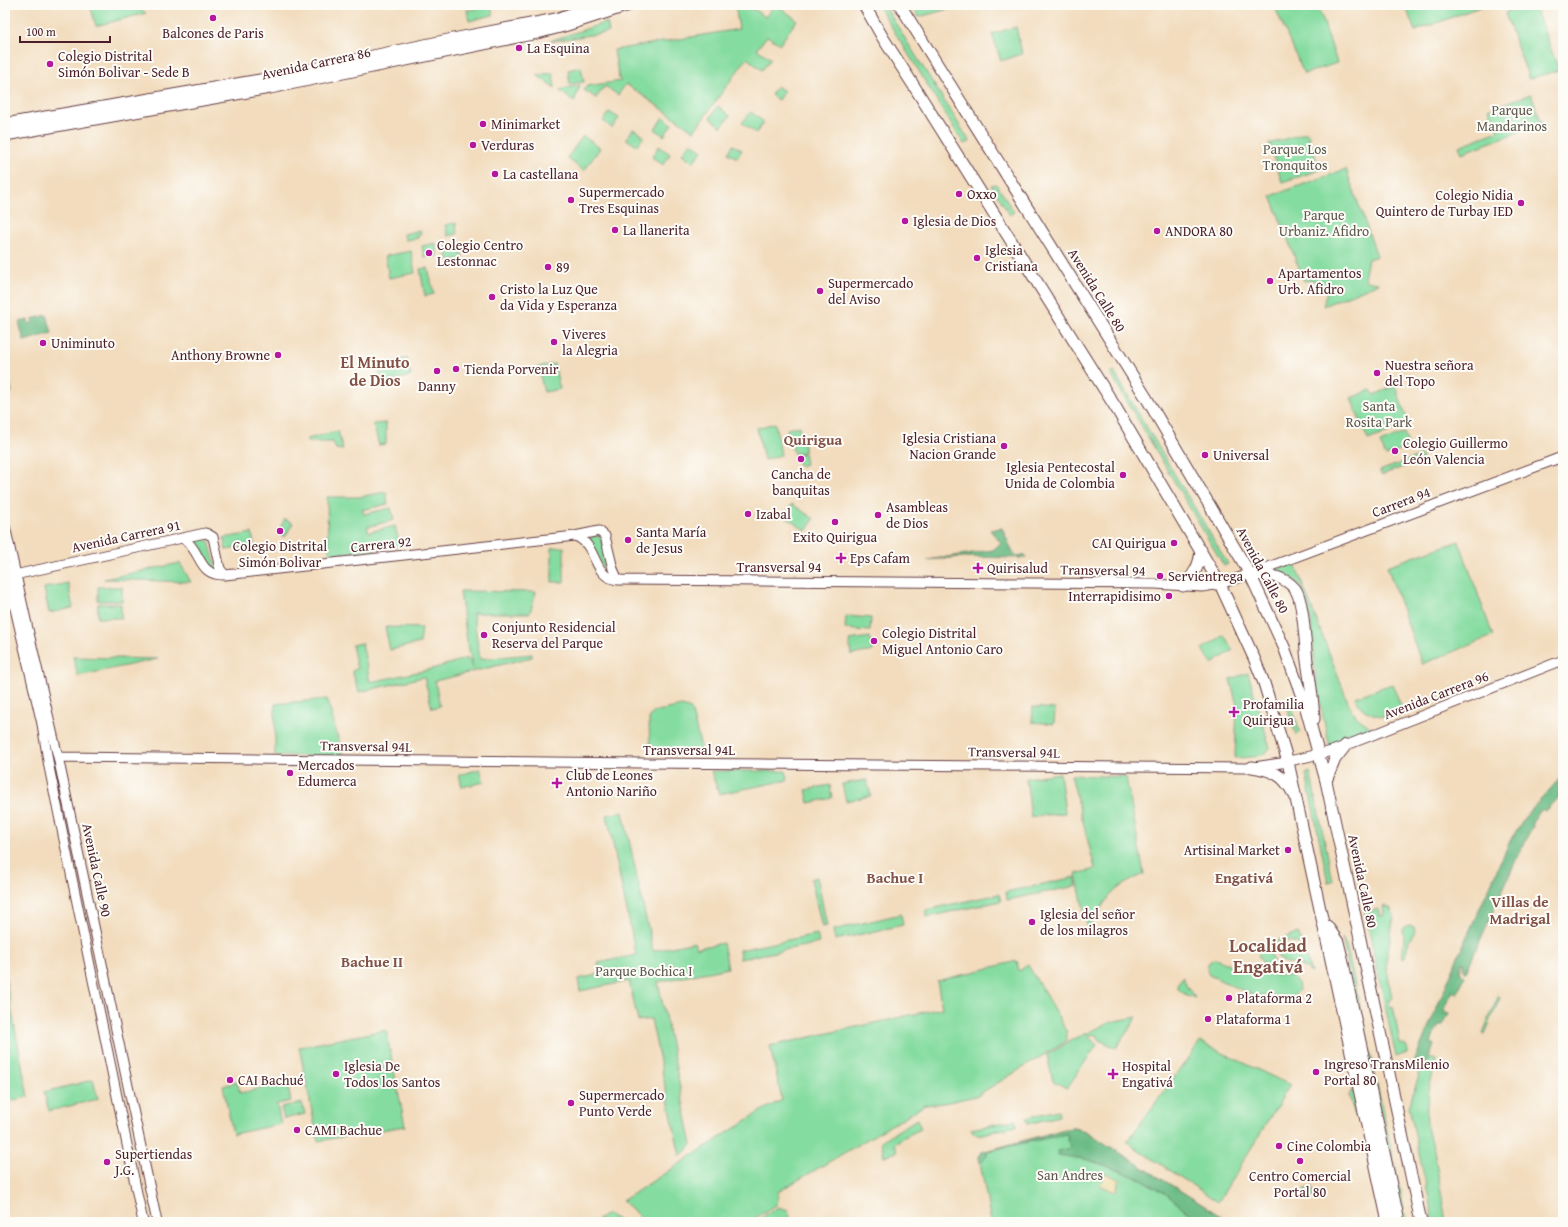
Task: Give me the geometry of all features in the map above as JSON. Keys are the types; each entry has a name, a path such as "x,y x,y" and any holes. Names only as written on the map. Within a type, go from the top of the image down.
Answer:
{"main road":[{"name":"Avenida Carrera 86","path":"5,124 260,80 556,19 598,5"},
{"name":"Avenida Carrera 86","path":"5,135 227,96 537,33 630,5"},
{"path":"864,5 883,38 1116,408 1201,550 1220,584 1264,683 1288,762 1298,802 1388,1222"},
{"name":"Avenida Calle 80","path":"900,5 1147,399 1250,574 1284,647 1305,705 1326,781 1421,1222"},
{"name":"Carrera 94","path":"1250,574 1562,458"},
{"name":"Avenida Calle 90","path":"5,526 10,581 14,603 46,749 143,1222"},
{"name":"Carrera 92","path":"183,538 191,544 201,563 208,571 214,575 225,576 576,536 599,531 604,536 613,569 618,580"},
{"name":"Avenida Carrera 91","path":"10,581 205,533 211,536 214,540 219,567 225,576"},
{"path":"576,536 586,542 605,576 618,580"},
{"path":"1183,586 1196,570 1200,559 1201,550"},
{"name":"Avenida Calle 90","path":"5,566 58,757 157,1222"},
{"path":"1250,574 1271,576 1281,579 1292,585 1297,592 1303,626 1318,750"},
{"name":"Transversal 94","path":"618,580 1156,584 1210,586 1250,574"},
{"path":"5,594 14,603"},
{"name":"Avenida Carrera 96","path":"1318,750 1346,745 1563,660"},
{"path":"1326,781 1335,760 1346,745"},
{"path":"46,749 58,757"},
{"name":"Transversal 94L","path":"58,757 691,764 1252,767 1288,762 1318,750"},
{"path":"1252,767 1264,769 1277,774 1288,784 1298,802"},
{"path":"1324,920 1338,942 1340,948 1399,1222"}],"green space":[{"path":"90,5 134,5 146,13 96,26"},
{"path":"477,5 491,5 493,15 469,21 467,10 477,9"},
{"path":"735,5 748,5 765,17 775,5 777,5 797,20 780,44 767,36 757,49 771,59 762,70 747,58 694,131 626,84 618,95 605,86 596,98 584,90 587,86 621,81 619,79 614,50 739,29"},
{"path":"878,5 884,5 970,142 964,144"},
{"path":"911,5 955,5 956,7 919,17"},
{"path":"1274,5 1316,5 1322,17 1337,63 1304,74"},
{"path":"1405,5 1485,5 1415,31"},
{"path":"1520,5 1534,5 1559,70 1529,79 1505,13"},
{"path":"607,22 609,32 547,42"},
{"path":"1016,27 1022,54 1001,61 992,34"},
{"path":"581,67 584,82 570,84 568,70"},
{"path":"553,73 555,88 537,75"},
{"path":"580,85 574,102 559,90"},
{"path":"777,86 784,91 778,100 771,95"},
{"name":"Parque Mandarinos","path":"1531,94 1542,123 1462,153 1459,146 1498,131 1489,109"},
{"path":"718,106 730,116 721,127 710,118"},
{"path":"609,112 619,118 612,128 603,121"},
{"path":"751,112 764,122 756,133 742,123"},
{"path":"663,117 672,124 664,136 655,129"},
{"path":"633,129 644,136 637,146 626,139"},
{"name":"Parque Los Tronquitos","path":"1307,132 1320,170 1282,182 1269,144"},
{"path":"583,136 600,148 584,171 567,158"},
{"path":"691,142 702,151 693,162 682,154"},
{"path":"733,145 742,150 737,158 728,153"},
{"path":"659,146 670,154 663,165 652,157"},
{"name":"Parque Urbaniz. Afidro","path":"1346,169 1377,256 1368,259 1365,274 1366,281 1379,283 1323,306 1328,287 1312,280 1304,281 1271,196"},
{"path":"996,184 1014,212 1010,215 991,185"},
{"path":"456,223 457,234 448,236 445,225"},
{"path":"420,230 421,234 418,235 418,238 405,240 404,234"},
{"path":"459,242 463,258 448,261 446,244"},
{"path":"436,243 437,256 424,257 422,246"},
{"path":"411,251 415,273 389,278 385,256"},
{"path":"428,268 434,294 425,296 420,269"},
{"path":"47,315 52,333 24,341 19,322 28,320 29,324 33,322 32,319"},
{"path":"407,358 411,376 382,383 378,365"},
{"path":"5,363 12,392 5,393"},
{"path":"554,364 560,389 544,392 538,367"},
{"path":"1114,372 1228,564 1224,566 1111,374"},
{"name":"Santa Rosita Park","path":"1395,386 1409,424 1368,440 1351,398 1371,390 1374,395"},
{"path":"386,423 386,444 379,445 373,424"},
{"path":"775,423 781,455 764,460 757,428"},
{"path":"799,426 805,451 794,454 787,429"},
{"path":"338,431 343,450 336,449 333,442 307,442 307,439"},
{"path":"1404,433 1409,447 1386,456 1380,443"},
{"name":"Cancha de banquitas","path":"804,453 806,464 799,466 796,455"},
{"path":"1421,455 1422,460 1381,475 1380,471"},
{"path":"386,492 388,504 362,510 364,514 391,508 394,520 367,527 369,532 395,526 400,546 360,552 330,554 328,544 327,497 359,497"},
{"path":"792,504 814,519 806,531 784,516"},
{"path":"285,519 293,523 285,537 277,533"},
{"path":"1002,528 1013,553 1017,556 1025,555 1026,558 963,557 927,560 993,550 1001,543 990,530"},
{"path":"252,533 254,545 226,550 224,538"},
{"path":"596,535 600,536 613,574 606,573 590,544 590,538"},
{"path":"203,538 209,541 217,570 210,570 195,543 197,540"},
{"path":"1459,541 1493,636 1422,664 1387,566"},
{"path":"564,547 564,582 552,582 552,548"},
{"path":"180,563 191,582 104,579"},
{"path":"1292,564 1296,567 1351,710 1374,731 1330,748 1318,690 1311,618 1306,598 1302,589 1292,578 1284,574 1269,572"},
{"path":"68,583 73,608 49,613 44,588"},
{"path":"98,587 122,587 122,601 98,601"},
{"path":"460,591 536,592 530,613 473,613 480,659 532,654 532,657 435,681 440,706 432,708 424,677 359,692 352,671 357,669 352,645 362,643 370,682 432,669 468,658 473,668 467,641"},
{"path":"98,604 121,604 121,618 98,618"},
{"path":"846,616 871,618 870,631 845,629"},
{"path":"385,627 422,628 420,643 390,650"},
{"path":"1224,635 1233,650 1212,664 1202,649"},
{"path":"870,637 873,651 851,655 849,640"},
{"path":"73,657 158,659 78,676"},
{"path":"1248,673 1270,748 1267,752 1259,756 1235,758 1237,705 1230,679"},
{"path":"1392,684 1405,715 1388,716 1371,713 1362,708 1355,697"},
{"path":"327,699 343,756 275,756 275,704"},
{"path":"1290,701 1300,732 1296,735 1286,703"},
{"path":"682,706 691,709 701,747 693,755 650,749 649,719 653,712"},
{"path":"1033,707 1055,709 1054,724 1032,722"},
{"path":"480,769 484,782 462,787 459,775"},
{"path":"711,771 786,771 788,780 719,794"},
{"path":"1310,772 1333,881 1328,882 1306,774"},
{"path":"1060,773 1065,813 1031,817 1026,778"},
{"path":"1071,775 1126,777 1144,874 1116,890 1102,906 1088,929 1076,874 1095,869"},
{"path":"1563,775 1563,792 1545,811 1542,809 1532,822 1533,826 1466,972 1463,967 1464,963 1462,963 1460,972 1465,976 1457,995 1453,991 1447,1002 1444,1011 1449,1013 1443,1025 1439,1025 1431,1042 1434,1045 1427,1062 1413,1064 1463,945 1510,841 1524,818"},
{"path":"867,780 871,796 846,801 842,784"},
{"path":"830,785 832,798 809,803 806,790"},
{"name":"Parque Bochica I","path":"623,812 653,951 695,942 697,948 723,943 728,968 658,982 692,1145 680,1156 651,1019 638,1021 629,981 580,991 578,979 601,974 598,963 636,955 607,815"},
{"path":"817,877 827,926 822,927 811,879"},
{"path":"1075,877 1077,886 1007,900 1006,892"},
{"path":"999,894 1001,901 927,917 926,910"},
{"path":"1383,906 1390,908 1394,915 1386,963 1392,999 1388,1000 1390,1007 1393,1006 1400,1043 1406,1045 1407,1053 1396,1057 1365,912 1378,909 1380,916 1384,915"},
{"path":"901,914 903,925 835,940 833,930"},
{"path":"1410,925 1414,927 1415,932 1409,940 1405,957 1402,958 1404,939 1403,930 1405,927"},
{"path":"1298,933 1302,945 1290,941 1279,942 1275,944 1271,951 1272,960 1275,965 1263,964 1258,955 1265,947 1276,941"},
{"path":"817,934 819,943 740,959 739,950"},
{"path":"1342,938 1347,948 1407,1222 1402,1222"},
{"path":"1288,947 1305,953 1311,973 1304,967 1281,961 1277,955 1280,949"},
{"path":"1215,959 1253,973 1291,976 1298,983 1299,990 1292,996 1255,996 1209,975 1207,970 1208,965 1210,961"},
{"path":"1017,961 1019,971 1028,965 1066,1030 1067,1041 976,1096 944,1103 925,1105 778,1192 778,1201 776,1205 749,1222 646,1222 622,1201 761,1111 782,1100 770,1046 942,1008 937,981"},
{"path":"5,975 28,1097 5,1102"},
{"path":"1183,977 1187,987 1195,998 1181,992 1177,987 1177,984"},
{"path":"1498,997 1500,998 1485,1034 1483,1033"},
{"path":"1137,1017 1116,1048 1099,1040 1095,1034 1088,1036 1097,1045 1067,1088 1053,1081 1047,1055 1072,1040 1111,1022"},
{"path":"386,1030 405,1126 318,1141 299,1047"},
{"path":"1200,1042 1290,1085 1218,1202 1127,1142"},
{"path":"1429,1058 1436,1060 1427,1105 1427,1128 1434,1150 1446,1222 1434,1222 1409,1107 1423,1062"},
{"path":"93,1080 98,1099 49,1111 44,1092"},
{"path":"237,1082 240,1093 287,1083 291,1101 277,1104 281,1124 233,1134 223,1086"},
{"path":"1353,1090 1359,1115 1355,1117 1349,1095"},
{"path":"302,1103 305,1114 284,1119 281,1107"},
{"path":"1058,1110 1059,1116 1028,1124 1026,1118"},
{"path":"917,1119 921,1129 902,1138 894,1144 897,1152 884,1156 881,1141"},
{"path":"1015,1120 1017,1126 978,1135 971,1129"},
{"name":"San Andres","path":"1073,1128 1085,1131 1230,1222 991,1222 979,1157 982,1152"},
{"path":"1073,1128 1085,1131 1230,1222 1200,1222 1166,1194 1140,1179 1084,1159 1058,1155 1057,1151 1070,1148 1067,1134 987,1151 987,1156 980,1163 979,1157 982,1152"},
{"path":"1312,1188 1314,1197 1306,1199 1304,1189 1308,1189 1308,1193 1311,1192 1309,1189"},
{"path":"778,1207 788,1210 791,1222 782,1222 782,1219 777,1222 755,1222"},
{"path":"607,1214 622,1222 594,1222"}],"sand":[{"path":"1105,1173 1120,1180 1115,1192 1100,1185"}],"place":[{"name":"Balcones de Paris","path":"213,18"},
{"name":"La Esquina","path":"519,48"},
{"name":"Colegio Distrital Simón Bolivar - Sede B","path":"50,64"},
{"name":"Minimarket","path":"483,124"},
{"name":"Verduras","path":"473,145"},
{"name":"La castellana","path":"495,174"},
{"name":"Oxxo","path":"959,194"},
{"name":"Supermercado Tres Esquinas","path":"571,200"},
{"name":"Colegio Nidia Quintero de Turbay IED","path":"1521,203"},
{"name":"Iglesia de Dios","path":"905,221"},
{"name":"La llanerita","path":"615,230"},
{"name":"ANDORA 80","path":"1157,231"},
{"name":"Colegio Centro Lestonnac","path":"429,253"},
{"name":"Iglesia Cristiana","path":"977,258"},
{"name":"89","path":"548,267"},
{"name":"Apartamentos Urb. Afidro","path":"1270,281"},
{"name":"Supermercado del Aviso","path":"820,291"},
{"name":"Cristo la Luz Que da Vida y Esperanza","path":"492,297"},
{"name":"Viveres la Alegria","path":"554,342"},
{"name":"Uniminuto","path":"43,343"},
{"name":"Anthony Browne","path":"278,355"},
{"name":"Tienda Porvenir","path":"456,369"},
{"name":"Danny","path":"437,371"},
{"name":"Nuestra señora del Topo","path":"1377,373"},
{"name":"Iglesia Cristiana Nacion Grande","path":"1004,446"},
{"name":"Colegio Guillermo León Valencia","path":"1395,451"},
{"name":"Universal","path":"1205,455"},
{"name":"Cancha de banquitas","path":"801,459"},
{"name":"Iglesia Pentecostal Unida de Colombia","path":"1123,475"},
{"name":"Izabal","path":"748,514"},
{"name":"Asambleas de Dios","path":"878,515"},
{"name":"Exito Quirigua","path":"835,522"},
{"name":"Colegio Distrital Simón Bolivar","path":"280,531"},
{"name":"Santa María de Jesus","path":"628,540"},
{"name":"CAI Quirigua","path":"1174,543"},
{"name":"Eps Cafam","path":"841,558"},
{"name":"Quirisalud","path":"978,568"},
{"name":"Servientrega","path":"1160,576"},
{"name":"Interrapidisimo","path":"1169,596"},
{"name":"Conjunto Residencial Reserva del Parque","path":"484,635"},
{"name":"Colegio Distrital Miguel Antonio Caro","path":"874,641"},
{"name":"Profamilia Quirigua","path":"1234,712"},
{"name":"Mercados Edumerca","path":"290,773"},
{"name":"Club de Leones Antonio Nariño","path":"557,783"},
{"name":"Artisinal Market","path":"1288,850"},
{"name":"Iglesia del señor de los milagros","path":"1032,922"},
{"name":"Plataforma 2","path":"1229,998"},
{"name":"Plataforma 1","path":"1208,1019"},
{"name":"Ingreso TransMilenio Portal 80","path":"1316,1072"},
{"name":"Iglesia De Todos los Santos","path":"336,1074"},
{"name":"Hospital Engativá","path":"1113,1074"},
{"name":"CAI Bachué","path":"230,1080"},
{"name":"Supermercado Punto Verde","path":"571,1103"},
{"name":"CAMI Bachue","path":"297,1130"},
{"name":"Cine Colombia","path":"1279,1146"},
{"name":"Centro Comercial Portal 80","path":"1300,1161"},
{"name":"Supertiendas J.G.","path":"107,1162"}],"district":[{"name":"El Minuto de Dios","path":"375,371"},
{"name":"Quirigua","path":"813,440"},
{"name":"Bachue I","path":"895,878"},
{"name":"Engativá","path":"1244,878"},
{"name":"Villas de Madrigal","path":"1520,910"},
{"name":"Localidad Engativá","path":"1268,956"},
{"name":"Bachue II","path":"372,962"}]}
